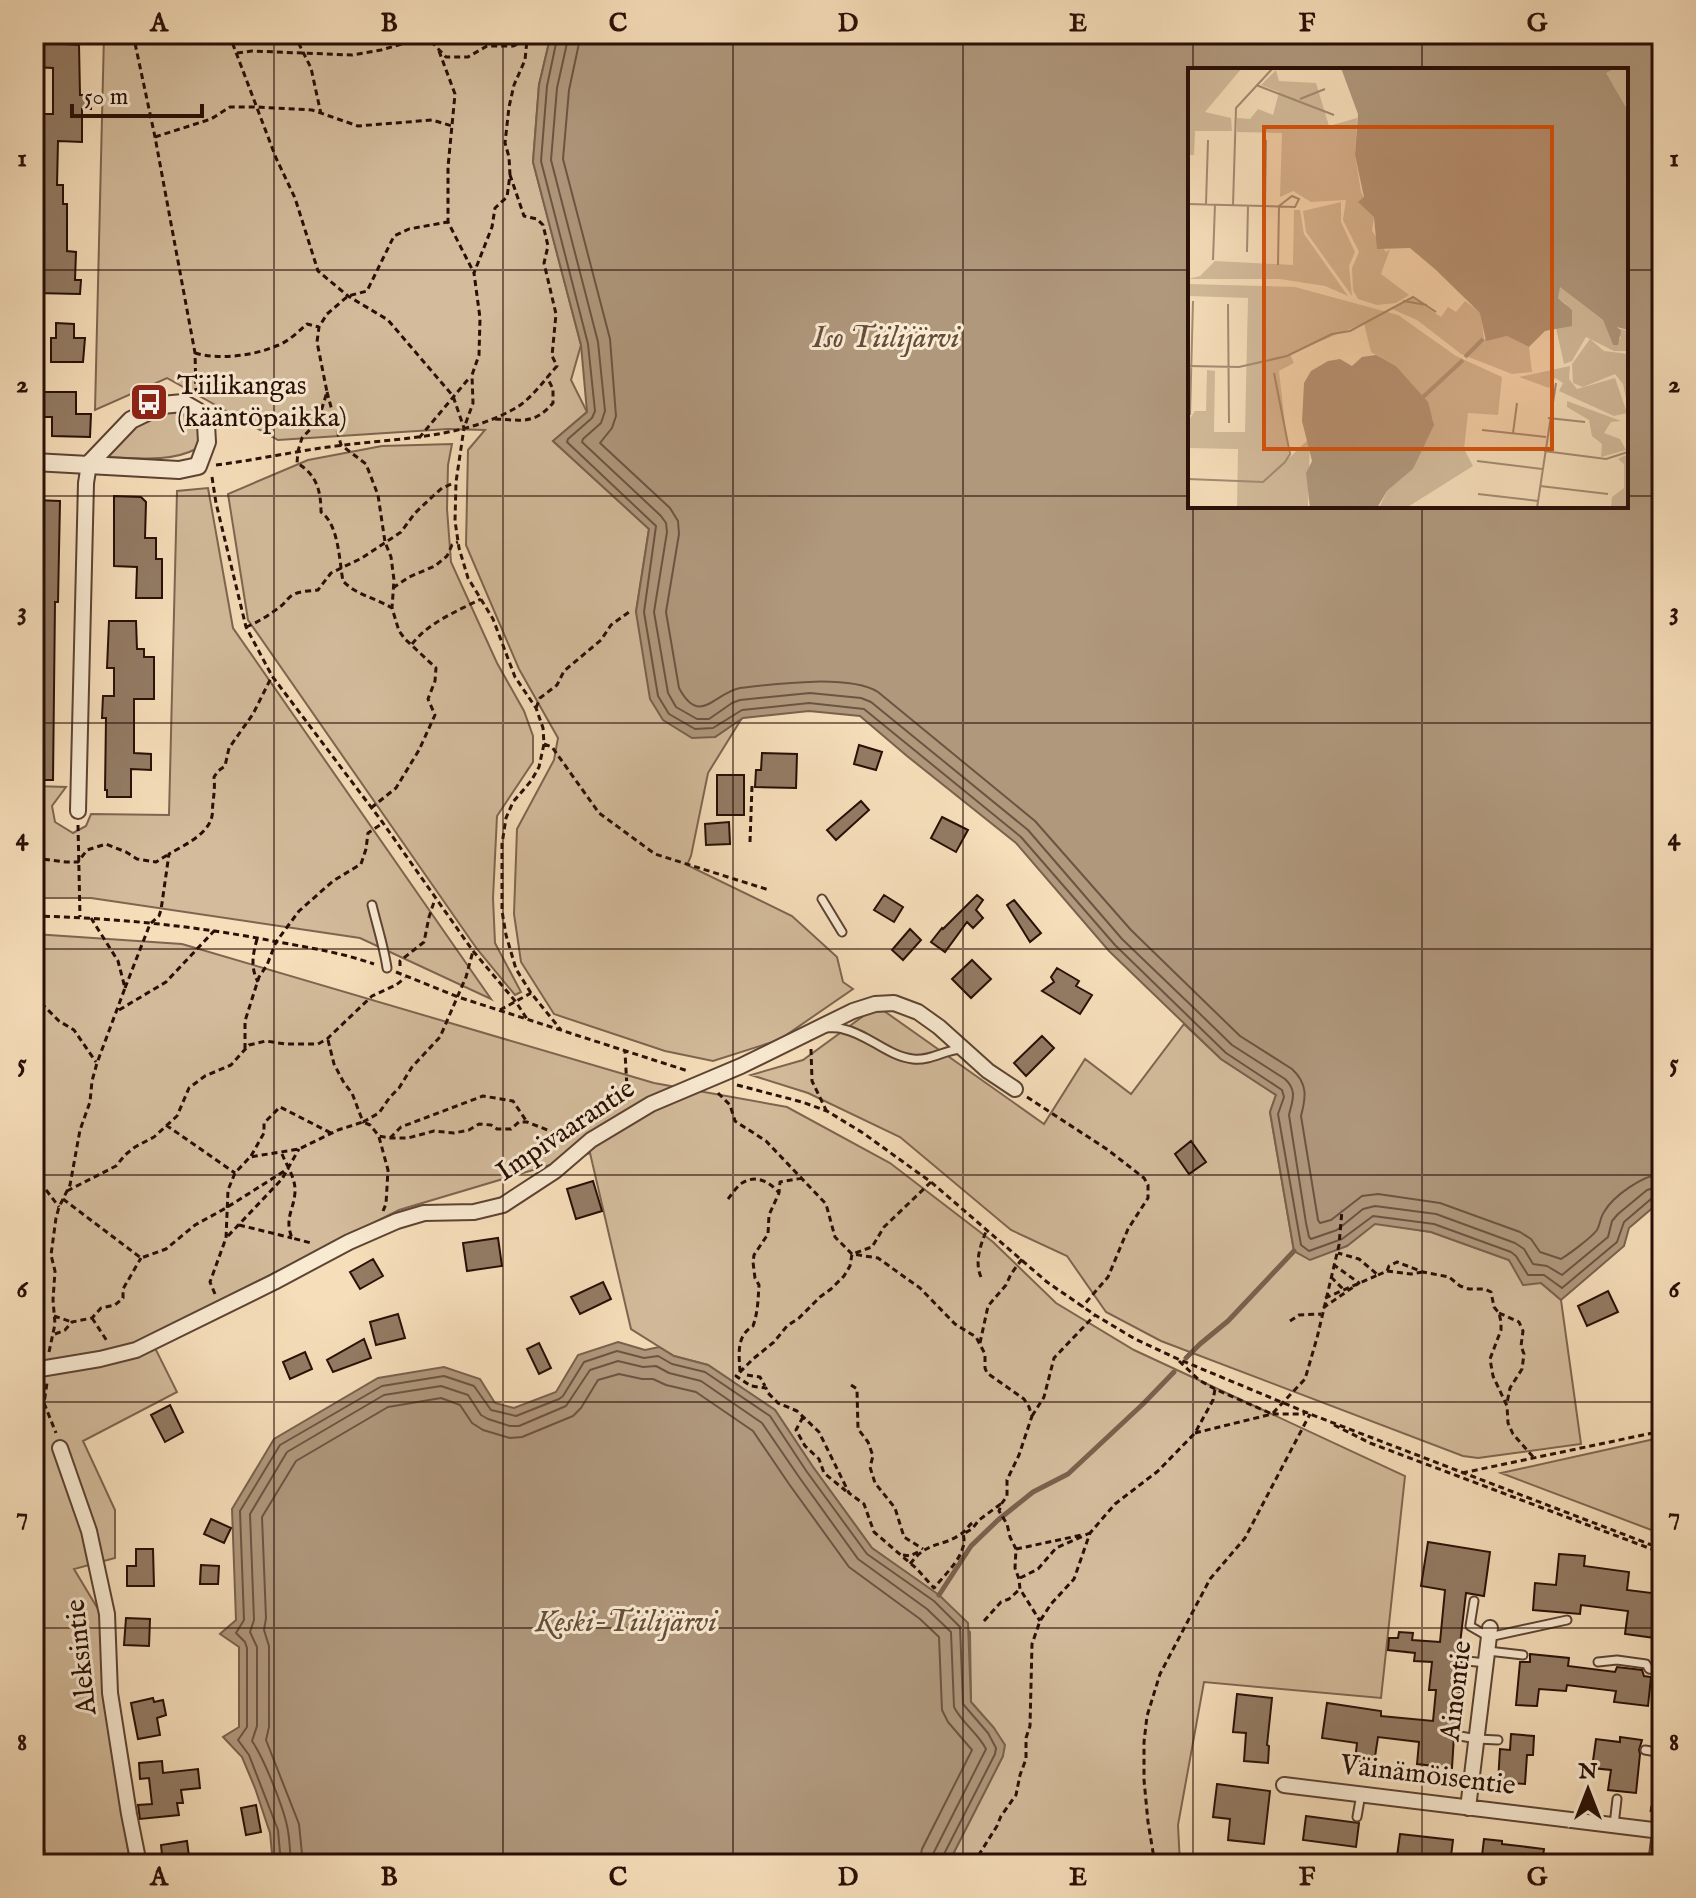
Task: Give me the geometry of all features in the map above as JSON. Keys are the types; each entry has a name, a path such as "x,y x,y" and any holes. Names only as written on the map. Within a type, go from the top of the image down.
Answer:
{"street":[{"path":"34,462 89,464 179,470 204,466 206,424 197,411 183,403 162,405 131,420 89,464 78,811"},
{"name":"Impivaarantie","path":"41,1369 136,1350 397,1221 424,1213 474,1212 503,1205 555,1171 591,1140 651,1104 712,1079 853,1011 875,1004 894,1003 918,1012 988,1071 1015,1089"},
{"name":"Aleksintie","path":"60,1448 89,1531 107,1614 110,1693 139,1864"},
{"name":"Ainontie","path":"1468,1808 1488,1645"},
{"name":"Väinämöisentie","path":"1284,1785 1653,1830"},
{"path":"1657,1864 1653,1830 1662,1824"}],"lane":[{"path":"822,899 842,932"},
{"path":"372,905 387,968"},
{"path":"815,1031 840,1028 911,1059 930,1059 961,1049"},
{"path":"1474,1601 1470,1626 1488,1645 1523,1655"},
{"path":"1467,1661 1488,1645 1567,1620"},
{"path":"1598,1662 1617,1660 1646,1664 1649,1669 1662,1671"},
{"path":"1460,1736 1498,1740"},
{"path":"1645,1750 1661,1752"},
{"path":"1357,1817 1361,1794"},
{"path":"1614,1825 1617,1799"}],"path":[{"path":"133,34 195,353 197,411"},
{"path":"229,34 276,158 295,198 318,271 348,296 388,320 453,396 464,428"},
{"path":"294,34 311,68 321,114"},
{"path":"236,53 352,55 381,50 425,36 446,57 468,57 487,46 513,46 533,34"},
{"path":"474,273 492,227 495,208 507,197 510,175 505,143 509,107 525,60 527,40"},
{"path":"437,48 455,94 448,167 448,222 474,273 480,318 479,355 472,375 473,403 464,428 456,482 458,542 468,578 493,619 515,677 536,708 543,728 544,744 539,767 513,802 506,818 502,844 502,911 516,969 561,1030"},
{"path":"155,137 211,119 230,107 312,110 358,126 432,120 452,126"},
{"path":"510,175 524,216 537,219 543,225 548,246 544,263 556,314 552,356 557,366 524,401 515,408 464,428 419,438 394,438 204,466 246,627 272,676 383,823 473,951 527,1019"},
{"path":"543,225 547,221"},
{"path":"371,808 393,790 419,750 435,715 428,699 436,668 399,631 392,608 391,557 385,542 378,495 366,464 341,445 317,342 319,327 327,314 348,296 367,291 394,236 409,229 448,222"},
{"path":"195,353 211,358 236,356 277,346 307,324 319,327"},
{"path":"419,438 472,375"},
{"path":"491,418 528,421 544,414 553,403 553,389 547,377"},
{"path":"327,392 318,421 302,438 297,463 314,477 321,497 321,512 328,517 335,531 340,569 346,585 392,608"},
{"path":"246,627 257,623 299,592 318,590 331,573 362,558 405,528 432,497 456,482"},
{"path":"393,588 435,566 458,542"},
{"path":"412,644 419,634 434,624 481,599"},
{"path":"536,708 540,698 557,685 564,671 601,640 611,625 629,612"},
{"path":"78,862 87,850 106,844 137,859 156,862 186,846 207,827 213,815 214,777 225,766 229,748 253,714 272,676"},
{"path":"544,744 552,747 599,813 655,854 769,890"},
{"path":"750,842 752,786"},
{"path":"78,811 80,917"},
{"path":"245,1049 245,1021 276,942 299,911 333,881 361,864 368,833 383,823"},
{"path":"60,1448 44,1403 41,1369 49,1355 53,1335 55,1271 51,1241 90,1102 97,1063 150,924 161,910 169,854"},
{"path":"34,858 78,862"},
{"path":"399,973 400,961 424,942 435,898"},
{"path":"34,916 150,924 276,942"},
{"path":"91,918 118,961 125,988"},
{"path":"117,1012 166,982 214,931"},
{"path":"257,937 252,957 258,982"},
{"path":"250,1157 299,1149 379,1113 412,1067 440,1037 458,997 473,951"},
{"path":"67,1191 116,1166 135,1147 154,1137 177,1116 189,1088 205,1076 231,1065 249,1045 266,1041 318,1044 372,996 406,977"},
{"path":"531,993 499,1011 712,1079 827,1111 931,1182 1047,1282 1135,1339 1310,1414 1662,1551"},
{"path":"34,996 59,1021 74,1030 97,1063"},
{"path":"815,1031 812,1081 827,1111"},
{"path":"327,1039 334,1064 352,1093 363,1122 379,1136 388,1170 386,1204 376,1230"},
{"path":"619,1122 627,1088 625,1052"},
{"path":"712,1079 719,1096 730,1105 735,1121 766,1141 826,1204 835,1237 852,1254 878,1258 910,1280 955,1324 976,1337 985,1354 987,1373 1024,1399 1032,1416"},
{"path":"1015,1089 1108,1150 1144,1178 1148,1185 1148,1198 1128,1229 1108,1277 1082,1307"},
{"path":"390,1138 401,1127 483,1096 513,1101 527,1122"},
{"path":"220,1309 210,1282 226,1238 228,1190 235,1173 250,1157 264,1133 264,1123 280,1107 331,1133"},
{"path":"379,1136 408,1138 434,1131 454,1133 479,1124 511,1129 519,1122 527,1122 555,1133 572,1133 591,1140"},
{"path":"166,1125 235,1173"},
{"path":"226,1238 282,1179 299,1149"},
{"path":"281,1153 295,1183 288,1216 292,1238"},
{"path":"54,1316 72,1322 92,1318 101,1308 115,1305 123,1298 123,1289 141,1258 166,1249 195,1225 289,1168"},
{"path":"34,1174 59,1207"},
{"path":"740,1372 740,1342 748,1328 753,1326 758,1306 759,1285 755,1278 754,1255 768,1234 769,1215 779,1193 780,1182 803,1178"},
{"path":"728,1199 743,1182 757,1179 771,1183 779,1193"},
{"path":"852,1254 872,1247 884,1227 931,1182"},
{"path":"63,1199 141,1258"},
{"path":"1272,1414 1305,1379 1337,1253 1342,1210"},
{"path":"239,1225 301,1239 328,1253"},
{"path":"981,1277 979,1256 987,1229"},
{"path":"1337,1253 1353,1256 1378,1275"},
{"path":"766,1388 751,1386 736,1376 844,1276 852,1254"},
{"path":"980,1343 988,1306 1022,1259"},
{"path":"1387,1271 1397,1262 1440,1277 1449,1277 1469,1289 1485,1289 1491,1292 1494,1307 1499,1313 1519,1322 1523,1331 1521,1343 1524,1354 1522,1369 1510,1388 1508,1423 1513,1434 1535,1459"},
{"path":"1334,1265 1359,1283"},
{"path":"1325,1298 1387,1271 1423,1272"},
{"path":"1331,1277 1343,1289"},
{"path":"1323,1308 1359,1283"},
{"path":"1499,1313 1501,1330 1490,1359 1493,1376 1507,1406"},
{"path":"1290,1321 1299,1315 1321,1314"},
{"path":"1040,1621 1020,1589 1015,1568 1016,1549 999,1511 1007,1496 1007,1480 1032,1416 1044,1397 1054,1358 1095,1315"},
{"path":"92,1318 117,1355"},
{"path":"53,1335 65,1330 72,1322"},
{"path":"1178,1359 1199,1380 1272,1414"},
{"path":"745,1367 746,1381"},
{"path":"747,1375 760,1377 768,1393 778,1403 797,1411 819,1432 849,1493"},
{"path":"851,1385 857,1389 858,1429 868,1442 873,1456 870,1467 875,1483 895,1508 904,1537 923,1549"},
{"path":"973,1864 1016,1795 1026,1759 1032,1644 1040,1621 1074,1579 1090,1533 1115,1504 1158,1471 1195,1433 1213,1400 1215,1389"},
{"path":"34,1438 44,1403"},
{"path":"1195,1433 1272,1414 1310,1414 1370,1443 1662,1551"},
{"path":"1155,1864 1144,1780 1144,1742 1147,1716 1160,1674 1210,1579 1245,1538 1310,1414"},
{"path":"803,1417 796,1430 805,1446 819,1459 824,1473 864,1504 874,1532 934,1588 962,1552 963,1534"},
{"path":"1462,1473 1662,1431"},
{"path":"1656,1433 1662,1439"},
{"path":"899,1555 910,1556 963,1534 970,1524 1002,1503"},
{"path":"1016,1549 1090,1533"},
{"path":"1019,1579 1038,1569 1056,1548 1090,1533"},
{"path":"910,1564 923,1549"},
{"path":"34,1550 34,1560"},
{"path":"984,1621 1001,1602 1020,1589"},
{"path":"1653,1830 1652,1809 1661,1752"},
{"path":"34,1828 50,1864"}],"shaded area":[{"path":"104,34 551,34 539,85 533,162 581,345 571,380 587,412 553,441 649,529 636,612 715,737 742,718 708,773 687,865 792,916 837,957 843,982 853,989 779,1040 713,1061 665,1051 554,1014 521,962 514,914 517,829 554,760 558,738 519,669 466,545 468,450 485,430 448,429 278,440 167,378 95,410"},
{"path":"173,411 199,427 198,448 165,458 106,457 108,449 148,416"},
{"path":"452,444 447,509 451,562 497,663 524,711 533,736 533,762 497,816 493,898 495,943 521,992 515,995 477,949 248,620 228,494 308,460 382,446"},
{"path":"208,488 233,628 491,999 360,938 91,898 34,898 34,786 66,787 52,806 55,822 73,833 86,826 91,814 169,815 177,491"},
{"path":"34,934 182,944 654,1083 787,1107 890,1163 993,1242 1056,1303 1134,1350 1405,1476 1381,1698 1204,1682 1178,1825 1180,1864 948,1864 1003,1756 994,1728 971,1702 970,1632 942,1598 872,1548 775,1410 708,1365 674,1356 631,1329 590,1153 399,1210 149,1336 177,1392 83,1441 115,1510 115,1558 74,1569 101,1614 106,1697 130,1864 34,1864"},
{"path":"877,1006 1044,1124 1085,1059 1131,1094 1184,1024 1221,1059 1276,1095 1270,1112 1294,1251 1346,1246 1375,1223 1431,1232 1509,1260 1520,1277 1541,1283 1561,1300 1581,1444 1478,1458 1463,1456 1161,1341 1106,1312 1067,1256 1011,1230 900,1137 808,1093 751,1075 803,1060"},
{"path":"1662,1438 1662,1534 1501,1473 1650,1440"}],"water":[{"name":"Iso Tiilijärvi","path":"551,34 1662,34 1662,1203 1629,1228 1624,1246 1561,1300 1541,1283 1523,1285 1509,1260 1431,1232 1375,1224 1347,1246 1310,1260 1294,1251 1270,1112 1276,1095 1221,1059 1109,951 1016,843 860,716 809,711 743,718 715,737 692,738 663,720 650,699 636,612 649,529 553,441 587,412 581,345 533,162 539,85"},
{"name":"Keski-Tiilijärvi","path":"618,1342 645,1350 659,1347 674,1356 708,1365 775,1410 872,1548 939,1595 968,1623 971,1702 1005,1745 1003,1756 948,1864 273,1864 270,1833 255,1788 242,1757 223,1737 239,1727 239,1647 220,1634 236,1620 232,1509 274,1439 378,1378 444,1367 480,1379 495,1403 514,1408 556,1392 578,1355"}],"building":[{"path":"34,42 79,45 80,95 91,95 91,109 82,109 82,142 58,141 57,185 63,185 63,204 67,204 67,251 76,252 75,280 81,280 80,294 35,293 36,279 40,279 42,230 37,230 39,114 53,114 53,68 34,67"},
{"path":"56,323 74,324 74,338 85,338 83,362 51,362 51,338 56,338"},
{"path":"42,392 76,392 76,414 91,414 90,437 52,436 52,417 42,417"},
{"path":"114,496 141,497 146,502 145,538 156,538 156,559 162,559 162,598 136,598 137,567 114,566"},
{"path":"34,500 60,501 58,602 55,602 53,780 34,780"},
{"path":"109,621 136,621 137,649 144,649 144,657 154,657 154,699 134,699 134,753 151,754 151,770 131,769 131,797 107,797 105,790 106,718 102,718 103,696 114,696 114,668 107,668"},
{"path":"859,745 882,752 876,770 854,764"},
{"path":"762,753 797,754 796,788 755,787 756,770 761,770"},
{"path":"717,775 744,775 744,815 717,815"},
{"path":"861,801 869,810 836,840 827,830"},
{"path":"942,817 968,830 956,852 931,838"},
{"path":"729,822 730,844 706,845 705,824"},
{"path":"884,895 903,907 894,922 874,910"},
{"path":"977,895 983,900 976,910 983,918 973,928 967,922 945,952 931,942 942,928"},
{"path":"1014,900 1041,933 1030,942 1007,905"},
{"path":"910,929 921,940 903,960 892,950"},
{"path":"972,960 991,979 971,998 952,979"},
{"path":"1057,968 1079,981 1076,986 1092,995 1080,1014 1042,991 1054,982 1051,977"},
{"path":"1042,1036 1054,1048 1026,1076 1014,1063"},
{"path":"1191,1141 1206,1162 1189,1174 1175,1154"},
{"path":"593,1181 602,1211 576,1219 567,1189"},
{"path":"498,1238 502,1266 467,1271 463,1243"},
{"path":"373,1259 383,1276 360,1289 350,1272"},
{"path":"603,1282 611,1299 580,1314 571,1297"},
{"path":"1608,1291 1618,1312 1587,1326 1578,1306"},
{"path":"398,1314 405,1338 376,1345 370,1322"},
{"path":"364,1339 371,1358 333,1372 327,1360"},
{"path":"539,1343 551,1368 539,1374 527,1349"},
{"path":"305,1352 312,1369 290,1379 283,1362"},
{"path":"170,1405 183,1432 165,1442 151,1415"},
{"path":"211,1519 231,1528 224,1543 204,1534"},
{"path":"1428,1542 1490,1552 1484,1596 1466,1593 1460,1644 1465,1644 1452,1768 1417,1764 1419,1742 1378,1737 1374,1763 1355,1760 1357,1743 1322,1738 1327,1703 1381,1711 1381,1716 1433,1721 1436,1690 1429,1690 1432,1662 1414,1661 1415,1653 1388,1650 1389,1638 1398,1638 1399,1632 1413,1633 1412,1640 1440,1642 1445,1590 1421,1586"},
{"path":"136,1549 153,1549 154,1586 127,1586 127,1566 136,1566"},
{"path":"1559,1554 1585,1556 1584,1566 1629,1572 1627,1590 1660,1594 1655,1638 1625,1634 1628,1611 1581,1605 1580,1614 1533,1610 1535,1583 1556,1585"},
{"path":"201,1565 219,1566 218,1584 200,1584"},
{"path":"126,1618 150,1619 149,1646 124,1645"},
{"path":"1530,1654 1569,1658 1568,1666 1615,1672 1617,1667 1642,1670 1644,1676 1651,1677 1648,1706 1614,1702 1616,1691 1567,1685 1566,1691 1539,1689 1537,1706 1516,1705 1520,1662 1530,1662"},
{"path":"1237,1694 1272,1698 1268,1763 1244,1761 1246,1733 1233,1732"},
{"path":"153,1698 154,1702 163,1700 166,1715 157,1718 160,1735 138,1739 131,1703"},
{"path":"1511,1734 1534,1736 1533,1755 1527,1755 1525,1784 1498,1782 1500,1749 1510,1750"},
{"path":"1620,1737 1642,1740 1636,1793 1608,1790 1611,1770 1592,1768 1596,1739 1620,1742"},
{"path":"162,1761 163,1773 198,1769 200,1788 181,1790 183,1803 177,1803 179,1815 140,1819 138,1805 152,1804 149,1778 140,1779 139,1763"},
{"path":"1217,1784 1270,1791 1264,1844 1228,1840 1230,1819 1213,1817"},
{"path":"256,1805 261,1832 246,1835 241,1808"},
{"path":"1306,1816 1359,1823 1356,1847 1303,1840"},
{"path":"1400,1834 1453,1840 1450,1864 1396,1864"},
{"path":"1484,1839 1544,1849 1542,1864 1481,1864"},
{"path":"187,1841 190,1864 163,1864 161,1845"}],"waterway":[{"path":"1186,1358 1228,1321 1294,1251"},
{"path":"939,1595 971,1546 998,1520 1033,1492 1068,1474 1174,1372"}],"place":[{"name":"Tiilikangas (kääntöpaikka)","path":"149,402"}]}
